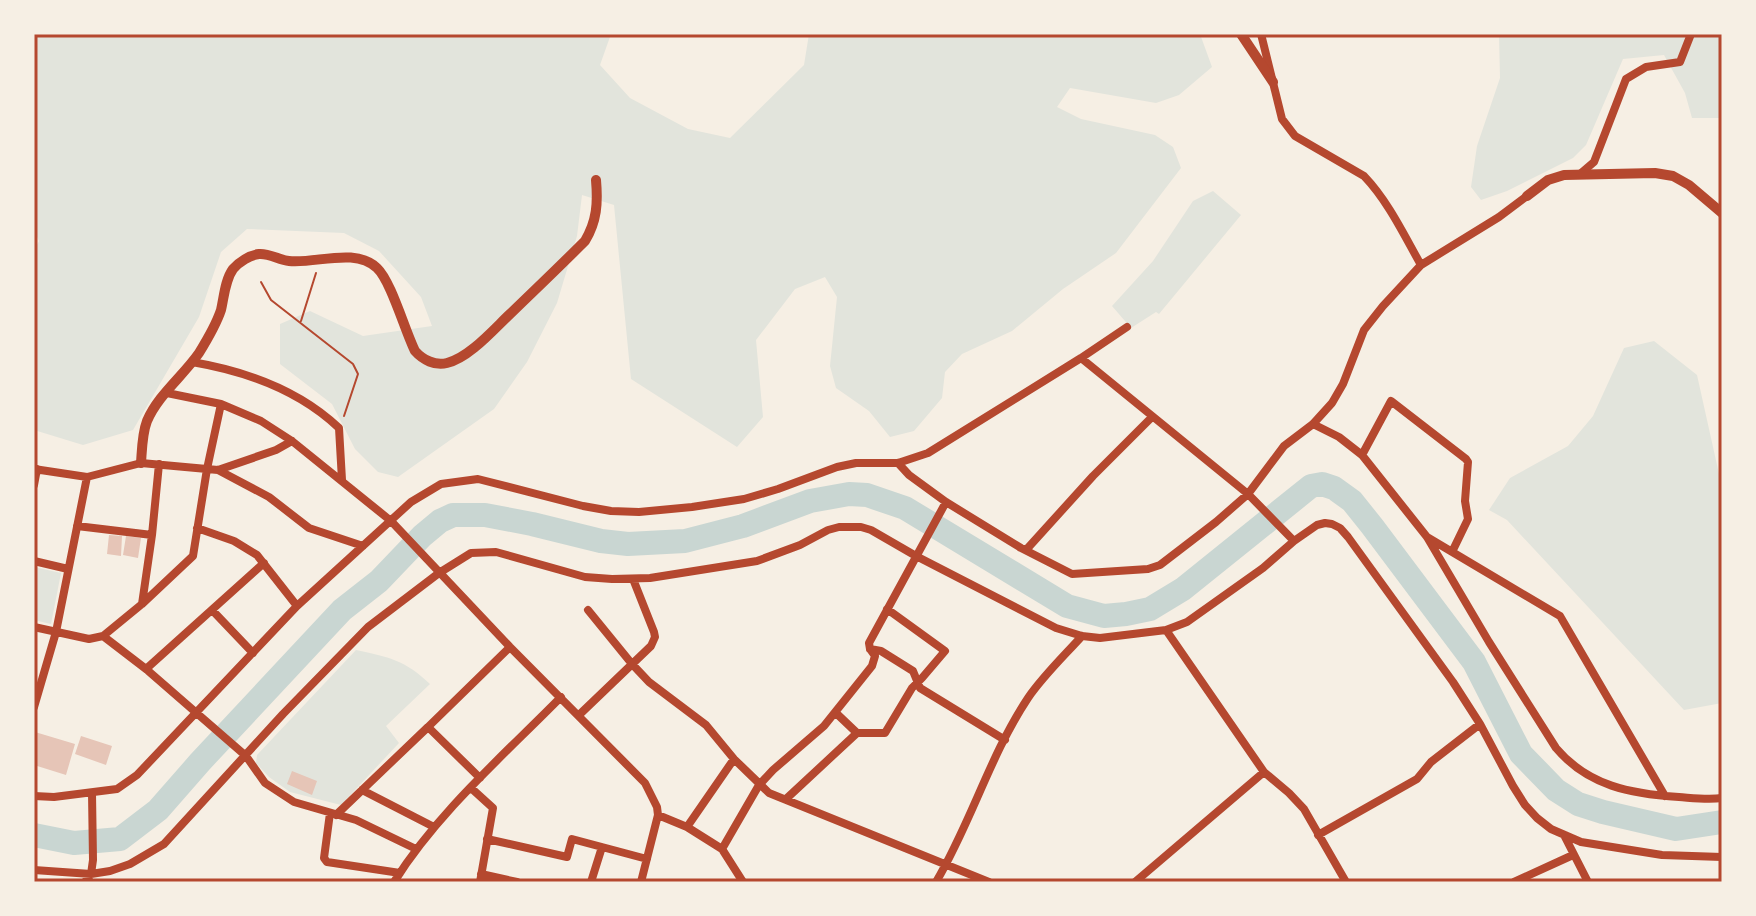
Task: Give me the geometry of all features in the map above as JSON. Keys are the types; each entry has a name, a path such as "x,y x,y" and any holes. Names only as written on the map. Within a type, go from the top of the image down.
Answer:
{"street":[{"path":"1241,34 1273,82"},
{"path":"1261,34 1282,119 1295,136 1371,183 1421,265"},
{"path":"1580,174 1594,162 1626,79 1646,67 1680,62 1691,34"},
{"path":"898,463 944,506 1072,574 1148,569 1160,565 1251,497 1284,446 1313,424 1337,395 1364,330 1421,265 1499,217 1548,180 1580,174 1655,173 1673,176 1689,185 1722,213"},
{"path":"141,463 148,419 192,362 217,322 229,276 235,267 255,255 265,254 289,261 360,258 378,268 384,276 415,351 429,361 444,364 454,361 484,338 585,241 597,214 596,180"},
{"path":"34,796 54,797 117,789 137,775 199,716 297,606 411,502 441,484 478,479 611,511 639,512 744,499 837,467 856,463 898,463 928,453 1127,327"},
{"path":"1081,358 1251,497 1294,541"},
{"path":"192,362 237,371 280,388 308,404 339,428 342,480"},
{"path":"167,393 221,404 261,421 342,480 401,531 645,783 658,815 641,882"},
{"path":"1362,455 1391,401 1466,459 1465,509 1468,519 1452,552"},
{"path":"34,627 89,639 103,636 193,556 221,404"},
{"path":"1026,550 1152,417"},
{"path":"1313,424 1339,437 1362,455 1427,537 1506,669 1567,762 1606,784 1642,794 1722,798"},
{"path":"218,470 276,450 292,441"},
{"path":"34,485 36,469 87,477 141,463 218,470 269,497 309,528 363,546"},
{"path":"142,604 159,464"},
{"path":"34,707 56,632 87,477"},
{"path":"722,849 759,785 824,726 874,662 875,656 869,643 944,506"},
{"path":"34,870 91,874 110,871 130,864 164,844 243,754 368,627 436,569 471,553 496,552 585,577 650,578 757,561 800,545 828,530 861,527 918,553 1056,628 1100,638 1166,630 1187,622 1263,568 1294,541 1325,523 1340,528 1453,682 1513,786 1537,818 1581,842 1682,857 1722,857"},
{"path":"77,526 152,535"},
{"path":"197,528 234,541 257,555 297,606"},
{"path":"1427,537 1560,616 1665,796"},
{"path":"34,561 68,569"},
{"path":"146,669 264,563"},
{"path":"579,715 651,646 655,637 633,579"},
{"path":"786,799 857,733 885,733 912,688 945,651 887,609"},
{"path":"212,610 253,653"},
{"path":"588,610 649,682 706,725 734,759 769,793 989,882"},
{"path":"1166,630 1264,772 1304,809 1346,882"},
{"path":"103,636 146,669 243,754 265,783 294,802 356,820 416,849"},
{"path":"936,882 1029,697 1082,636"},
{"path":"400,873 327,862 324,858 333,814 362,790 510,647"},
{"path":"870,649 881,651 913,671 920,688 1005,740"},
{"path":"394,882 434,827 561,697"},
{"path":"836,713 857,733"},
{"path":"1318,835 1417,779 1431,762 1480,724"},
{"path":"428,727 480,778"},
{"path":"687,827 734,759"},
{"path":"1135,882 1264,772"},
{"path":"471,788 493,808 480,878 517,882"},
{"path":"362,790 434,827"},
{"path":"85,882 91,874 93,860 92,793"},
{"path":"658,815 687,827 722,849 743,882"},
{"path":"1564,835 1588,882"},
{"path":"487,839 567,857 572,839 647,859"},
{"path":"591,882 602,847"},
{"path":"1514,882 1573,855"}],"path":[{"path":"301,322 320,261"},
{"path":"261,282 271,300 353,364 358,374 339,428"}],"shaded area":[{"path":"34,34 611,34 600,65 630,98 688,129 730,138 804,65 809,34 1200,34 1212,67 1179,95 1156,103 1070,88 1057,107 1081,119 1155,135 1173,147 1181,168 1116,253 1063,289 1012,331 962,354 945,372 942,398 914,431 890,437 869,411 836,388 830,366 837,297 825,277 795,289 756,340 763,417 737,447 631,379 614,205 582,195 577,236 557,303 527,362 494,409 398,477 378,472 355,449 332,404 280,364 280,324 310,311 363,336 432,326 421,297 379,251 344,233 247,229 221,252 199,317 133,430 83,445 34,430 34,251 39,241 34,230"},
{"path":"1499,34 1722,34 1722,118 1692,118 1685,93 1664,55 1623,59 1586,145 1573,158 1507,191 1481,200 1471,187 1477,146 1500,78"},
{"path":"1213,191 1241,215 1159,314 1156,312 1131,328 1112,306 1153,261 1193,201"},
{"path":"1654,341 1697,375 1722,477 1722,703 1684,710 1507,520 1489,510 1510,478 1568,446 1593,416 1624,348"},
{"path":"34,567 61,573 51,624 34,620"},
{"path":"356,650 396,661 430,684 386,726 399,743 341,805 290,792 256,763 257,755"}],"building":[{"path":"109,535 122,536 121,556 107,554"},
{"path":"126,536 141,538 138,558 123,555"},
{"path":"35,732 75,744 66,775 34,765"},
{"path":"81,736 112,746 106,765 75,754"},
{"path":"292,771 317,781 312,795 287,784"}],"waterway":[{"path":"34,835 74,843 120,839 158,810 342,610 379,581 422,536 453,515 485,515 601,541 628,544 685,541 743,526 810,501 849,494 867,495 905,508 1067,606 1104,616 1150,609 1183,589 1311,486 1322,484 1334,488 1352,501 1372,526 1474,662 1521,754 1556,790 1578,804 1676,829 1722,822"}]}
